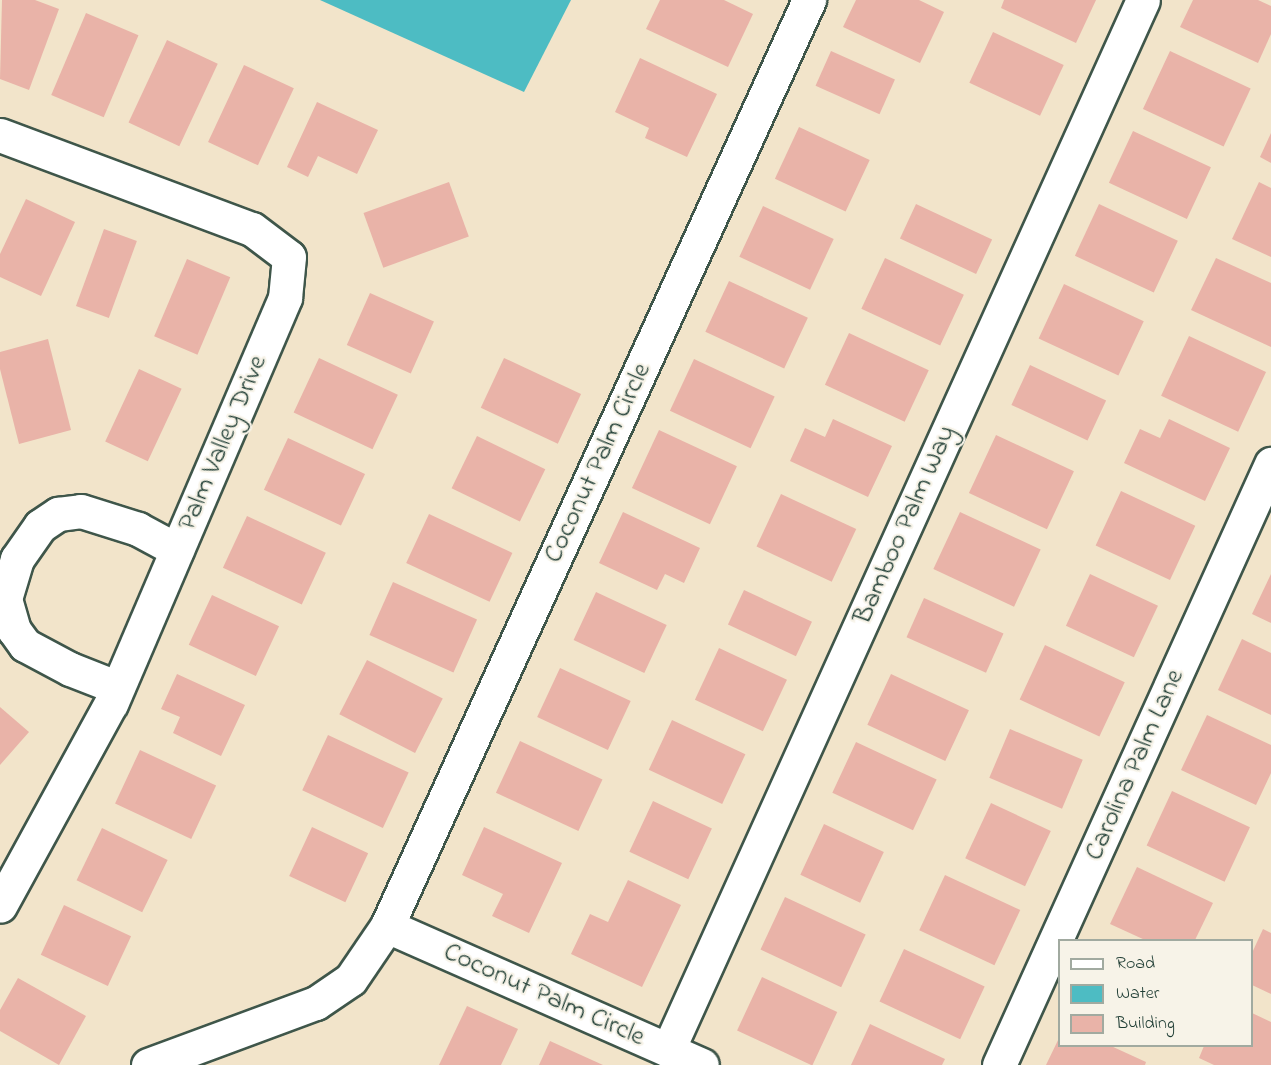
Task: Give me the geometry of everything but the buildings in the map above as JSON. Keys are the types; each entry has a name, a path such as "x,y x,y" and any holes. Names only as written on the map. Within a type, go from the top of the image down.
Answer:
{"street":[{"name":"Coconut Palm Circle","path":"148,1065 316,1003 351,979 387,926 809,0"},
{"name":"Bamboo Palm Way","path":"668,1050 1143,0"},
{"name":"Palm Valley Drive","path":"0,135 252,229 289,257 285,298 111,703 0,906"},
{"name":"Carolina Palm Lane","path":"999,1065 1271,464"},
{"path":"116,687 70,669 25,645 14,630 5,599 17,559 40,526 58,514 81,511 138,529 177,550"},
{"name":"Coconut Palm Circle","path":"387,926 702,1065"}],"water":[{"path":"320,0 571,0 524,92"}]}
